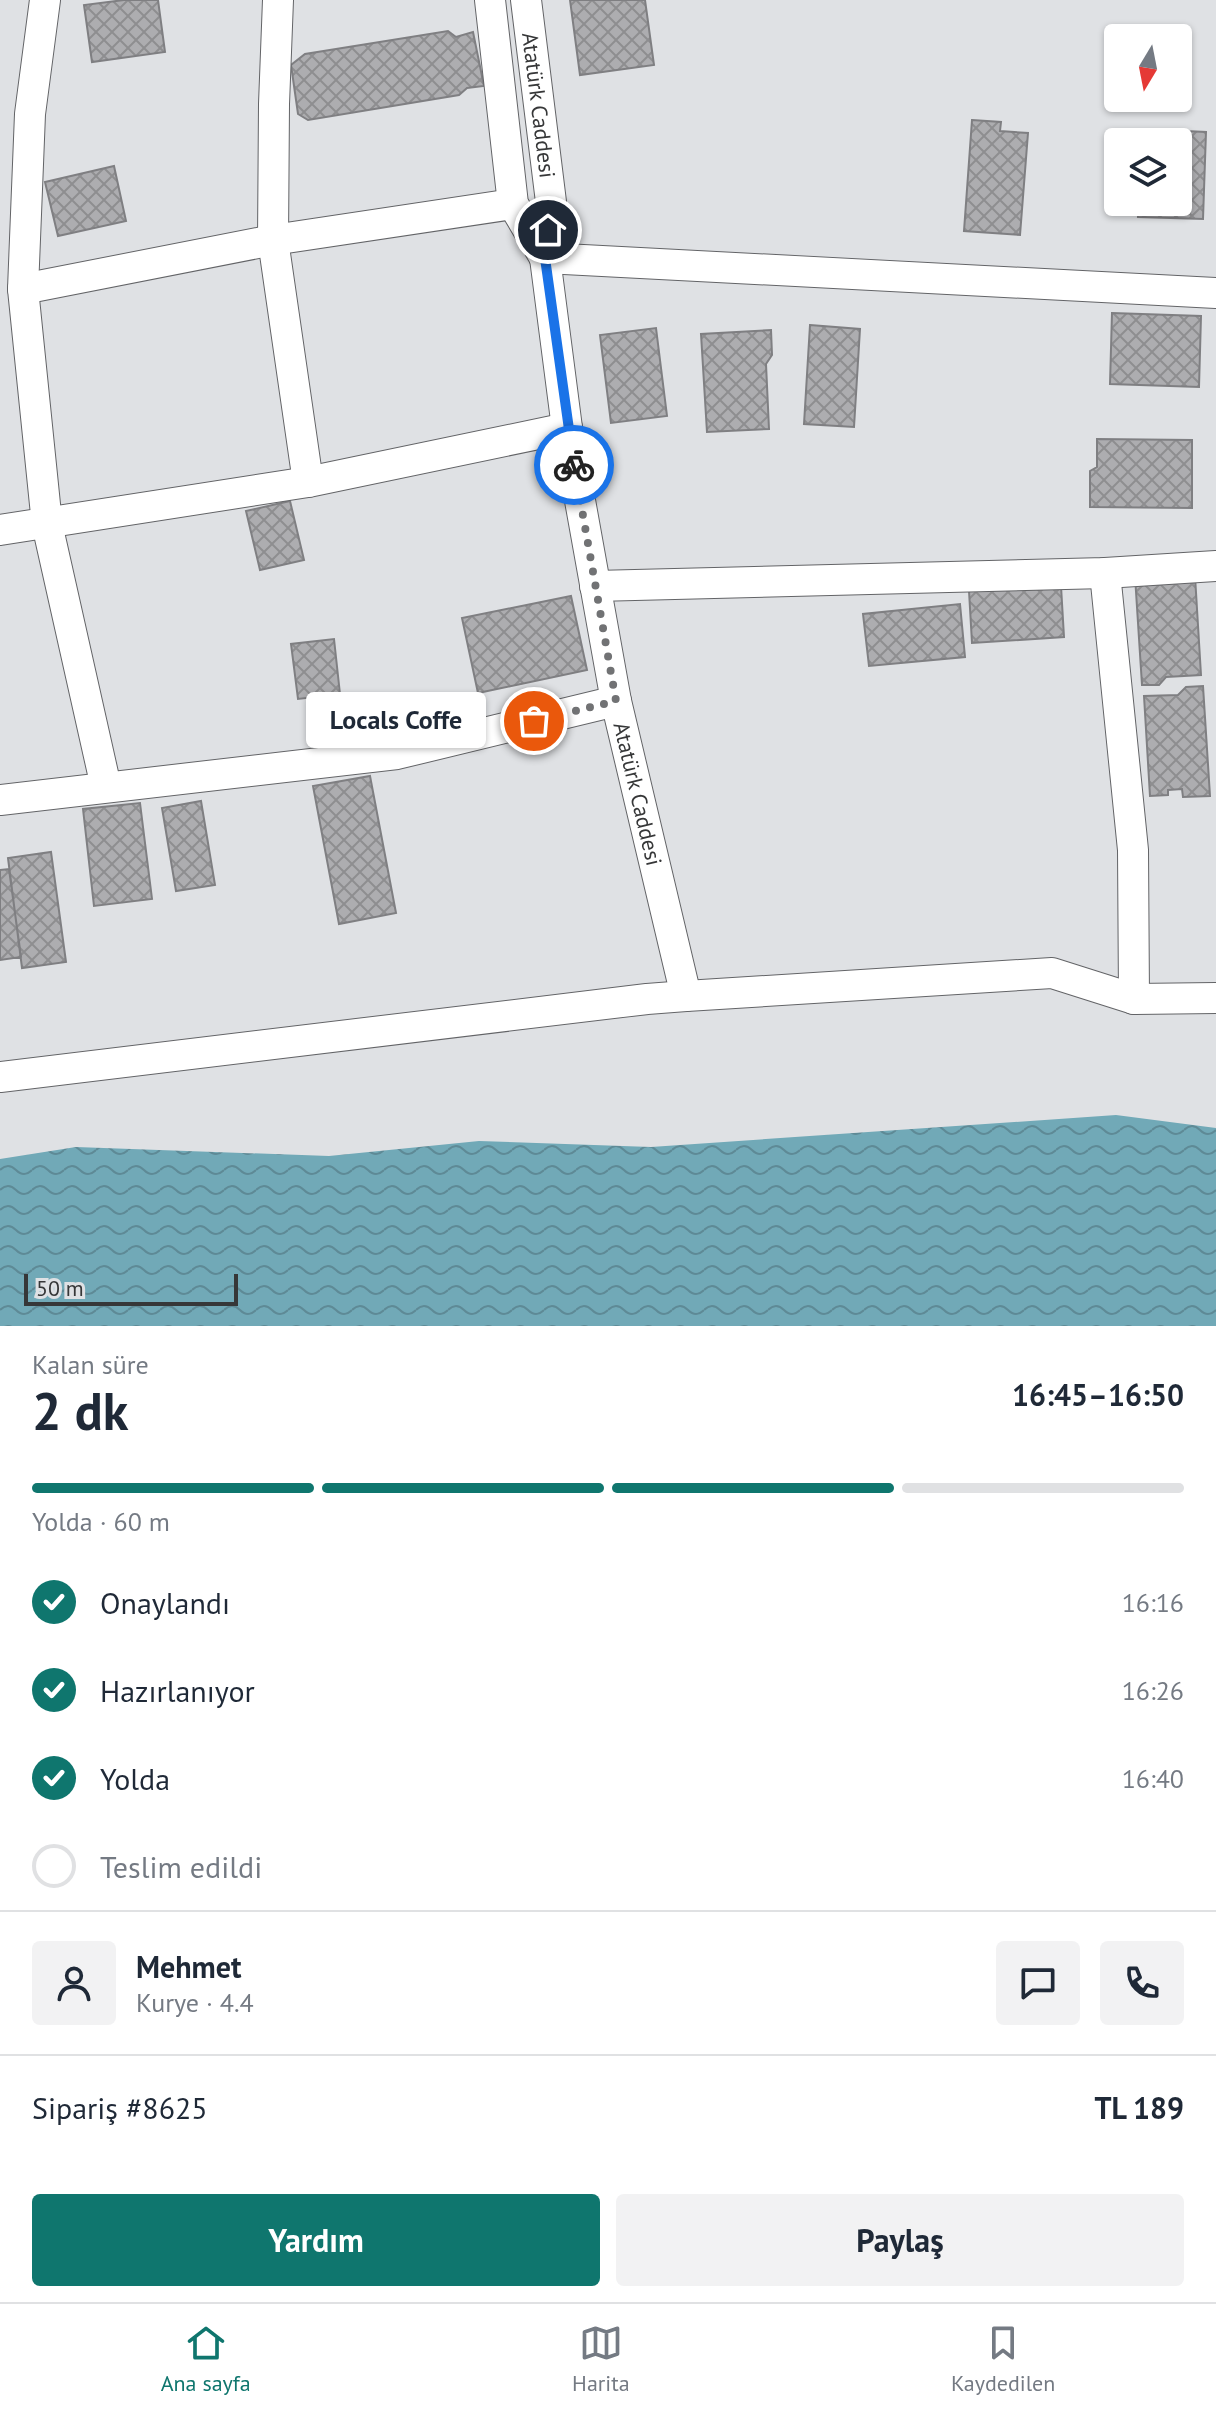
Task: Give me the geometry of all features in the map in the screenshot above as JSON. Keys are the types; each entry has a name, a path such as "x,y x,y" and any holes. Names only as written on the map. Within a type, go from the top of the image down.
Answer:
{"street":[{"path":"45,0 30,114 23,289 47,524 106,787"},
{"path":"278,0 273,240 308,482"},
{"name":"Atatürk Caddesi","path":"490,0 513,204 545,258"},
{"name":"Atatürk Caddesi","path":"526,0 551,202 545,258 567,428 616,701 686,996"},
{"path":"23,289 273,240 513,204"},
{"path":"545,258 1216,293"},
{"path":"0,530 308,482 567,428"},
{"path":"595,586 1105,573 1216,566"},
{"path":"1105,573 1133,850 1134,999"},
{"path":"0,800 397,754 616,701"},
{"path":"0,1077 686,996 1052,973 1134,999 1216,998"}],"water":[{"path":"1116,1115 1216,1128 1216,1326 0,1326 0,1159 76,1147 329,1156 479,1141 651,1147"}],"building":[{"path":"158,0 165,52 92,62 84,5"},
{"path":"570,0 645,0 654,65 580,75"},
{"path":"448,31 456,37 473,32 484,86 467,88 459,95 308,120 298,114 291,65 305,54"},
{"path":"972,120 1001,122 1000,131 1028,133 1020,235 964,231"},
{"path":"1192,131 1206,132 1203,219 1138,217 1192,216"},
{"path":"114,166 126,221 58,236 45,182"},
{"path":"1112,313 1201,316 1199,387 1110,384"},
{"path":"810,325 860,329 854,427 804,424"},
{"path":"656,328 667,416 611,423 600,335"},
{"path":"771,330 772,355 766,364 769,429 707,432 701,334"},
{"path":"1097,439 1192,440 1192,508 1090,507 1090,471 1097,467"},
{"path":"290,501 304,560 260,570 246,511"},
{"path":"1135,576 1195,576 1201,675 1166,677 1159,685 1142,685"},
{"path":"1061,586 1064,637 972,643 969,591"},
{"path":"571,596 587,670 478,693 462,618"},
{"path":"960,604 965,657 869,666 863,614"},
{"path":"334,639 340,694 298,699 291,644"},
{"path":"1203,686 1210,796 1183,797 1182,789 1168,790 1168,795 1150,796 1144,696 1178,695 1186,687"},
{"path":"370,776 396,913 339,924 313,786"},
{"path":"201,801 215,885 176,891 162,808"},
{"path":"140,803 152,899 94,906 83,809"},
{"path":"51,852 66,962 22,968 8,858"},
{"path":"9,869 21,957 0,960 0,870"}],"way so far":[{"path":"534,721 616,701 574,465"}],"place":[{"name":"Locals Coffe","path":"534,721"}],"route":[{"path":"548,230 545,258 574,465"}]}
